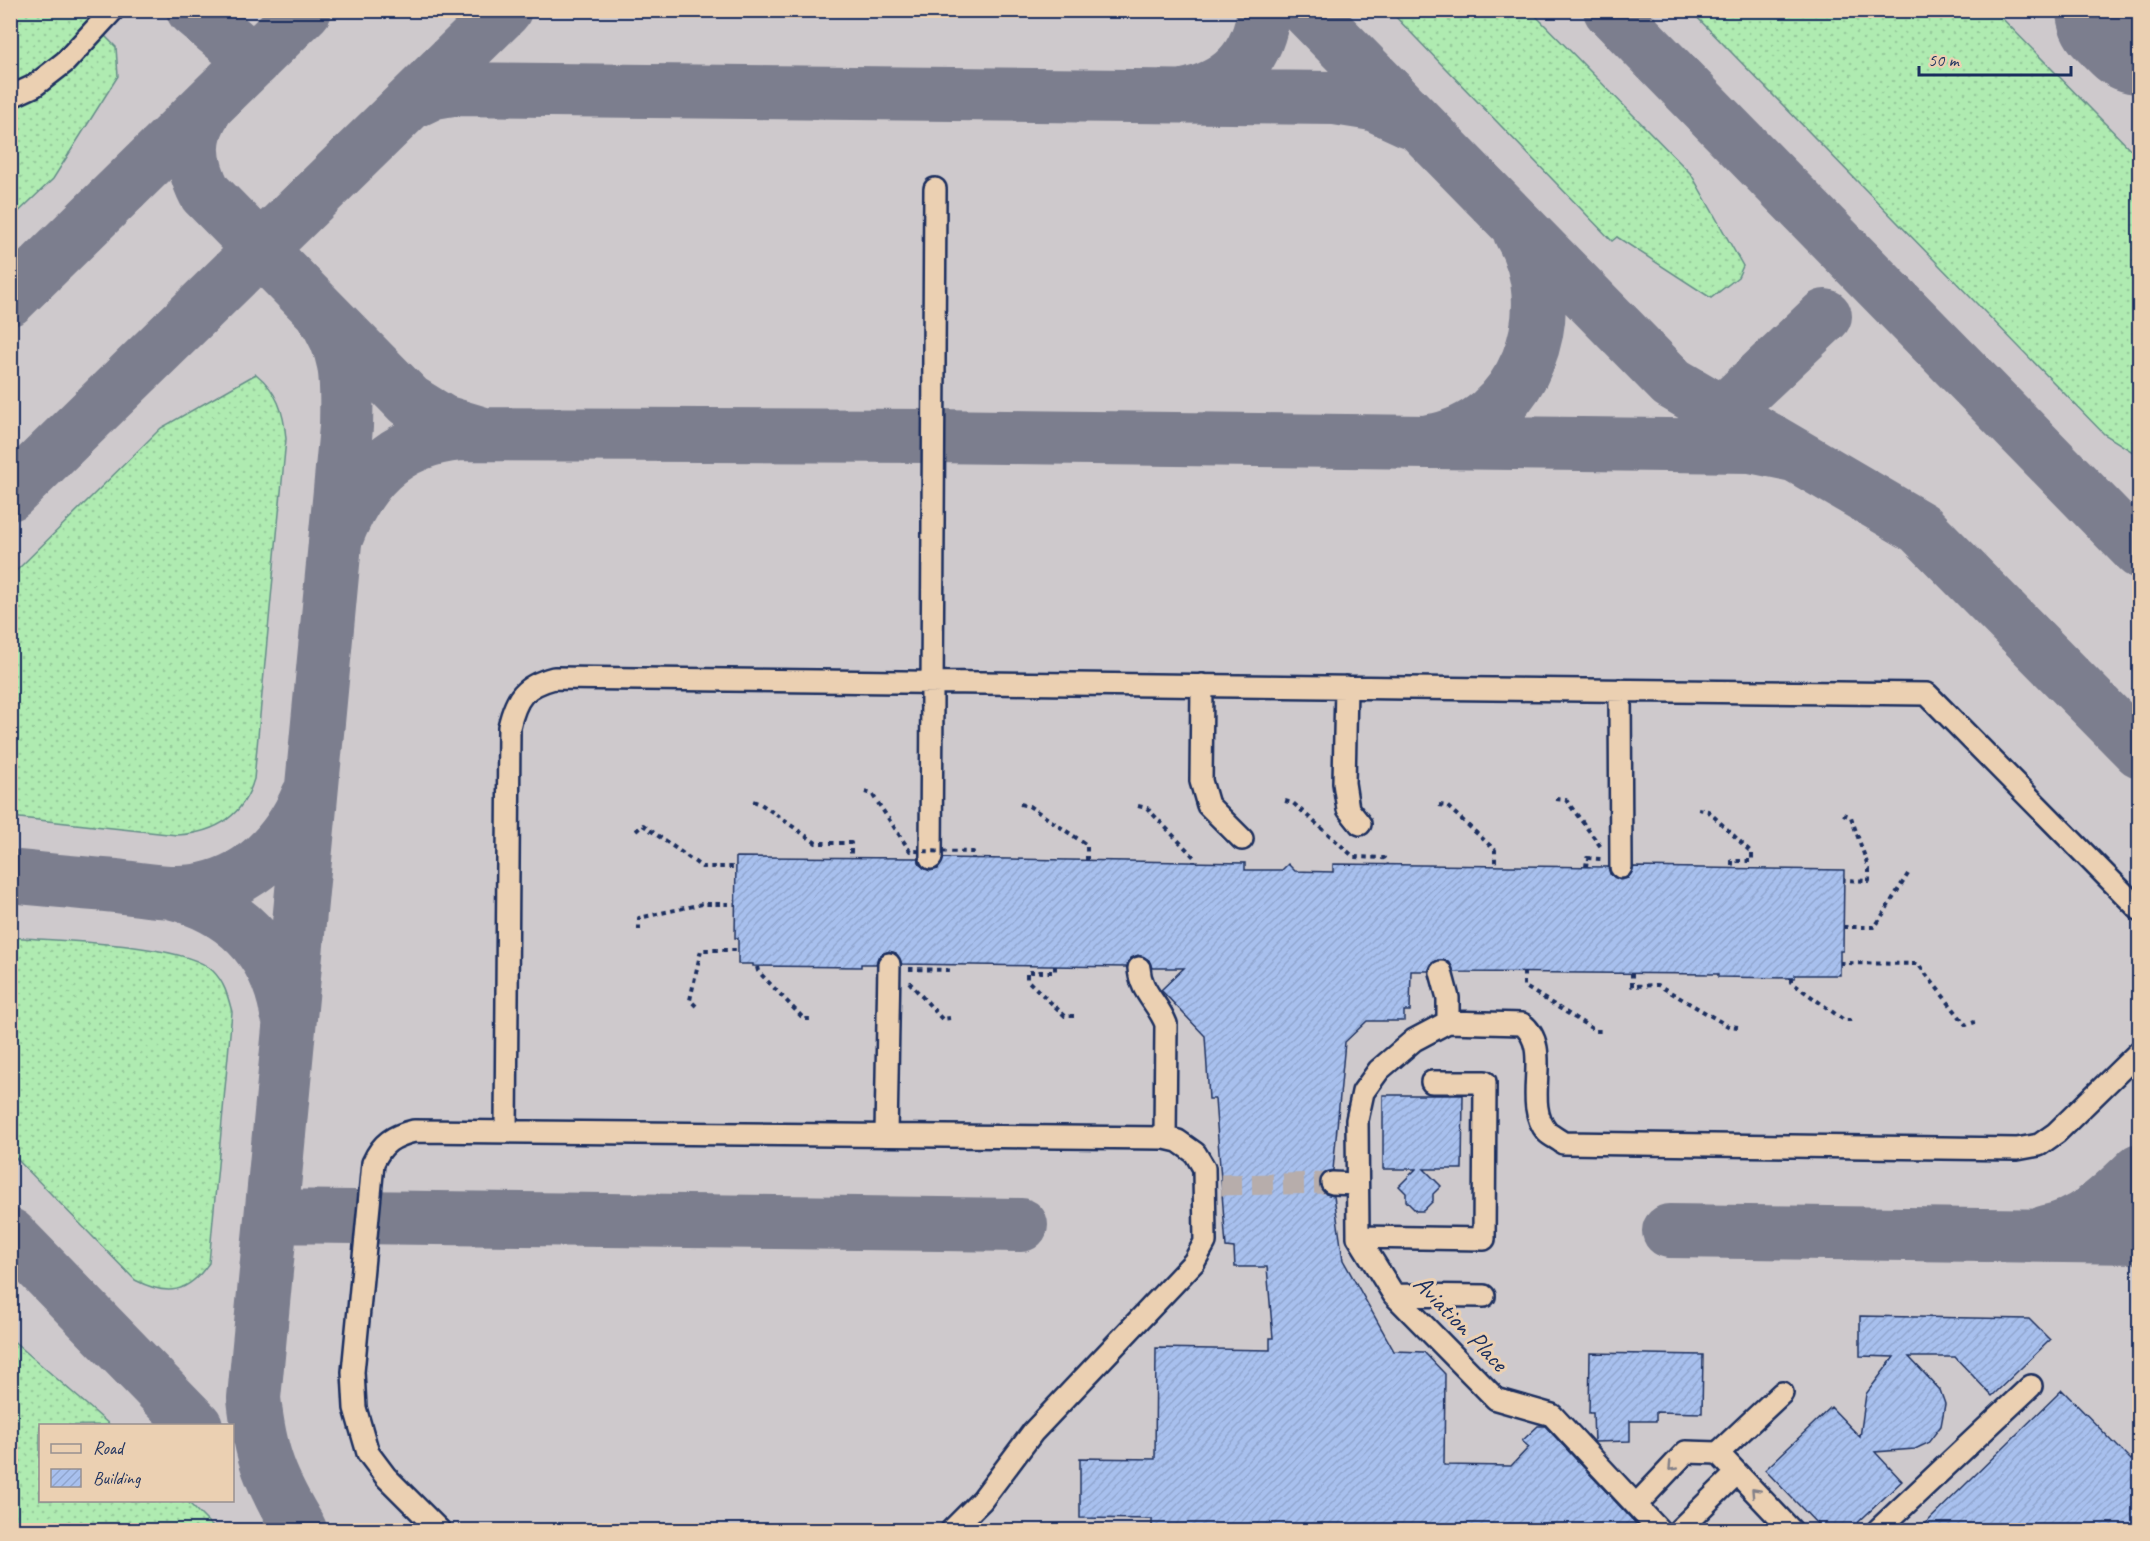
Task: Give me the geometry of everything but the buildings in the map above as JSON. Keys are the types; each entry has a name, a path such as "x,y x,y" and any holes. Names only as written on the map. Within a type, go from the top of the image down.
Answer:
{"lane":[{"path":"10,97 34,86 65,63 113,10"},
{"path":"931,858 934,189"},
{"path":"506,1132 509,727 513,708 524,692 537,682 554,678 1926,694 2139,910"},
{"path":"1202,685 1201,781 1208,804 1242,839"},
{"path":"1347,687 1344,783 1348,808 1360,824"},
{"path":"1620,690 1621,867"},
{"path":"886,1135 889,964"},
{"path":"1139,968 1140,980 1145,992 1160,1008 1166,1024 1165,1138"},
{"path":"1441,972 1448,998 1449,1022"},
{"path":"1432,1082 1485,1082 1484,1239 1358,1237 1357,1120 1363,1092 1379,1070 1414,1040 1449,1022 1522,1024 1531,1031 1536,1049 1535,1097 1539,1116 1547,1132 1563,1143 1582,1145 2017,1149 2039,1145 2056,1133 2139,1052"},
{"path":"439,1530 386,1477 368,1453 355,1408 353,1372 373,1163 380,1148 394,1136 414,1131 1165,1138 1178,1141 1195,1153 1213,1186 1205,1242 1194,1262 1033,1432 982,1500 952,1530"},
{"path":"1332,1183 1356,1184"},
{"name":"Aviation Place","path":"1358,1237 1394,1294 1496,1399 1552,1415 1659,1530"},
{"path":"1394,1294 1484,1296"},
{"path":"1878,1530 2031,1386"},
{"path":"1718,1454 1782,1393"},
{"path":"1635,1505 1686,1452 1718,1454 1791,1530"},
{"path":"1679,1530 1737,1473"}],"path":[{"path":"865,792 872,794 910,851 973,852 973,859"},
{"path":"1556,799 1566,800 1604,851 1605,859 1587,858 1586,867"},
{"path":"753,801 761,804 816,843 851,843 851,857"},
{"path":"1285,801 1293,803 1354,857 1384,858 1387,865"},
{"path":"1020,804 1029,806 1087,845 1087,860"},
{"path":"1439,804 1447,806 1495,850 1495,866"},
{"path":"1138,806 1147,808 1194,857 1194,862"},
{"path":"1698,809 1708,811 1752,853 1752,861 1732,861 1732,868"},
{"path":"1843,814 1851,817 1869,869 1869,881 1844,880"},
{"path":"636,831 643,825 702,867 736,867"},
{"path":"1844,927 1875,927 1908,874"},
{"path":"639,930 639,918 702,904 735,904"},
{"path":"696,1006 690,1000 702,950 738,950"},
{"path":"1840,963 1918,964 1965,1025 1975,1022"},
{"path":"948,965 948,970 904,969 904,976 942,1019 950,1018"},
{"path":"757,966 758,971 804,1019 813,1019"},
{"path":"1055,966 1055,972 1027,972 1027,980 1065,1016 1074,1016"},
{"path":"1524,972 1524,986 1596,1031 1605,1031"},
{"path":"1632,973 1632,986 1658,985 1728,1026 1738,1027"},
{"path":"1791,978 1791,982 1844,1020 1852,1020"}],"shaded area":[{"path":"10,11 2139,11 2139,1530 11,1530"}],"green space":[{"path":"11,11 102,11 41,74 11,90"},
{"path":"1390,11 1531,11 1691,174 1743,266 1738,277 1711,298 1617,237 1612,241"},
{"path":"1691,11 1995,11 2139,158 2139,456 2104,434"},
{"path":"104,35 116,47 118,76 53,179 11,219 11,105"},
{"path":"256,374 269,388 278,403 286,439 254,779 243,804 235,813 215,826 203,831 177,835 11,817 11,576 161,428"},
{"path":"11,937 118,945 176,954 199,962 213,971 223,985 232,1012 209,1263 193,1281 185,1286 167,1290 158,1289 135,1280 11,1153"},
{"path":"10,1338 109,1424 39,1424 39,1502 188,1502 216,1530 11,1530"}],"taxiway":[{"path":"193,10 254,61"},
{"path":"10,299 305,10"},
{"path":"10,494 505,10"},
{"path":"1184,96 1215,85 1239,68 1256,43 1264,10"},
{"path":"1307,10 1672,383 1920,528 2140,751"},
{"path":"1610,10 2140,552"},
{"path":"411,103 434,92 452,89 1335,98 1373,104 1410,121"},
{"path":"207,107 196,128 193,149 196,171 205,193 409,401 443,422 480,433"},
{"path":"1430,441 1463,431 1491,413 1512,389 1528,361 1537,329 1539,296 1533,264 1520,233"},
{"path":"300,1530 281,1497 268,1467 254,1398 346,427 344,367 337,340 321,312"},
{"path":"1698,436 1825,316"},
{"path":"335,541 354,500 381,467 415,445 436,438 460,434 932,436 1751,446 1794,455"},
{"path":"10,876 164,892 184,892 214,887 249,871 264,859 289,831 308,796"},
{"path":"170,892 213,908 248,934 262,950 273,969 287,1013"},
{"path":"2046,1232 2086,1216 2109,1199 2140,1170"},
{"path":"272,1216 1021,1225"},
{"path":"1669,1231 2140,1237"},
{"path":"10,1235 194,1424"}],"runway":[{"path":"2124,10 2140,26"}],"tunnel":[{"path":"1221,1185 1332,1183"}]}
